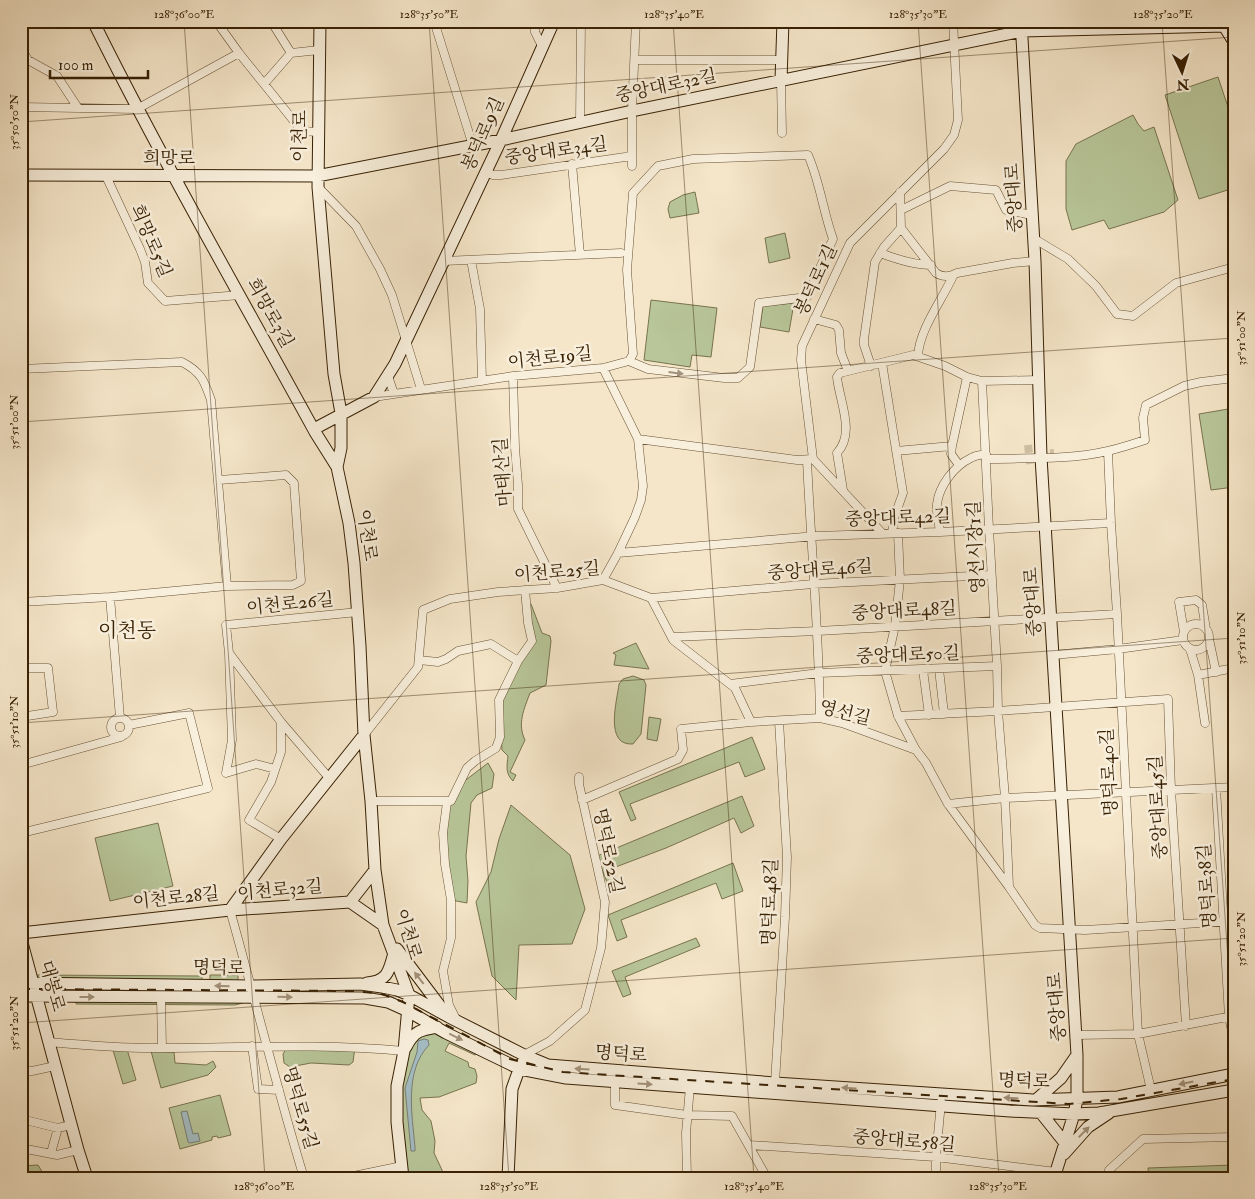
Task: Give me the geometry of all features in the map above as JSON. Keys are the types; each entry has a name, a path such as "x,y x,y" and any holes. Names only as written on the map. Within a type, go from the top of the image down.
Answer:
{"main road":[{"name":"희망로3길","path":"93,21 136,109 337,467"},
{"name":"이천로","path":"320,21 318,182 334,374 341,413 341,448 337,467 350,523 358,612 364,735 371,801 375,870 383,925 409,995 404,1050 397,1086 397,1122 402,1172"},
{"name":"봉덕로9길","path":"374,397 407,342 554,21"},
{"path":"781,80 783,21"},
{"name":"중앙대로32길","path":"318,182 580,122 953,45 1022,26 1224,24"},
{"path":"1224,24 1234,42"},
{"name":"중앙대로","path":"1022,26 1035,261 1041,457 1077,1055 1077,1099 1055,1175"},
{"name":"희망로","path":"21,175 173,175 318,182"},
{"path":"314,429 374,397"},
{"name":"이천로28길","path":"21,933 230,910 281,839 364,735"},
{"path":"375,870 350,902 383,925"},
{"name":"이천로32길","path":"230,910 350,902"},
{"path":"388,938 453,1019"},
{"name":"대봉로","path":"21,939 87,1178"},
{"path":"360,984 378,982 389,971 394,953"},
{"name":"명덕로","path":"21,983 253,991 366,998 388,1002 408,1011 520,1069 556,1077 614,1082 941,1100 1036,1100 1118,1096 1234,1074"},
{"name":"명덕로","path":"21,996 161,997 360,984 397,990 524,1055 548,1065 562,1067 775,1083 941,1100 1041,1113 1074,1114 1112,1111 1234,1090"},
{"path":"404,1050 412,1036 424,1030 437,1027"},
{"path":"508,1178 512,1089 524,1055"},
{"path":"1036,1100 1060,1078 1077,1055"},
{"path":"1061,1157 1088,1127 1112,1111"},
{"path":"1041,1113 1065,1143"}],"street":[{"path":"216,21 239,53 302,131 318,132"},
{"path":"271,21 291,53"},
{"path":"434,21 473,146"},
{"path":"535,21 535,32 542,46"},
{"path":"580,122 581,21"},
{"path":"632,166 632,111 636,21"},
{"name":"봉덕로1길","path":"810,459 801,360 802,346 850,243 931,163 954,135 958,120 953,21"},
{"path":"21,48 28,60 57,76 78,108"},
{"path":"264,84 291,53 319,50"},
{"path":"21,107 136,109 239,53"},
{"path":"635,60 781,60"},
{"path":"781,80 782,132"},
{"path":"603,368 629,361 648,369 738,378 750,367 759,303 807,297 833,239 827,222 816,172 808,154 693,159 658,166 633,193 627,270 633,354 629,361"},
{"name":"중앙대로34길","path":"486,172 493,175 502,175 632,156"},
{"path":"572,164 580,255"},
{"name":"희망로5길","path":"106,176 140,249 145,262 148,283 165,301 240,295"},
{"path":"318,182 356,226 380,269 392,295 421,389"},
{"path":"901,210 950,186 996,190 1006,210 1032,215"},
{"path":"900,192 902,228 936,273 941,276 953,276"},
{"path":"871,366 864,345 864,339 875,262 880,253 902,228"},
{"path":"1033,238 1068,259 1096,286 1116,314 1133,316 1176,283 1234,267"},
{"path":"444,261 621,253"},
{"path":"880,253 913,263 931,266"},
{"path":"471,260 480,309 482,381"},
{"path":"918,356 918,346 923,333 956,273 1035,261"},
{"path":"814,319 836,326 839,330 841,353 848,371"},
{"path":"843,490 837,453 843,447 846,429 837,377 840,373 902,357 918,356 967,377 982,381 1039,380"},
{"path":"21,369 182,362 195,370 205,382 211,400 227,586"},
{"path":"882,363 903,493 894,518 900,580 895,626 885,672 898,716 948,804 1035,925 1040,928 1085,930 1234,921"},
{"name":"이천로19길","path":"374,397 513,376 603,368 638,439 643,486 641,500 618,554"},
{"path":"388,376 394,394"},
{"name":"마태산길","path":"513,376 518,509 557,588"},
{"path":"959,465 951,454 967,377"},
{"path":"940,532 937,502 947,481 959,465 973,456 1041,457 1088,454 1108,451 1145,440 1143,418 1146,405 1184,386 1234,378"},
{"name":"영선시장1길","path":"982,381 998,711 1005,798 1009,887"},
{"path":"638,439 797,460 810,459 843,490 884,534"},
{"path":"896,451 952,446"},
{"name":"명덕로40길","path":"1108,451 1110,523 1117,614 1138,1034 1151,1090"},
{"path":"810,459 810,537 818,631 820,718"},
{"path":"21,602 110,597 227,586 293,585 301,581 294,483 286,474 219,480"},
{"name":"중앙대로42길","path":"618,554 810,537 1110,523"},
{"path":"603,580 618,554"},
{"name":"중앙대로46길","path":"651,598 814,584 991,575"},
{"name":"이천로25길","path":"419,660 423,610 450,599 557,588 603,580 651,598"},
{"path":"371,801 451,801 467,768 496,748 500,737 499,700 518,661 532,641 528,624 526,590"},
{"path":"110,597 120,718"},
{"path":"651,598 673,640 735,688 751,722"},
{"path":"1205,723 1198,675 1190,649 1187,647 1183,636 1179,602 1196,600 1202,605 1216,672"},
{"name":"이천로26길","path":"229,653 226,625 358,612"},
{"name":"중앙대로48길","path":"672,637 995,622 1117,614"},
{"path":"1183,636 1186,628 1194,624 1198,624 1206,629"},
{"path":"1054,655 1118,649 1183,636"},
{"path":"1190,649 1202,649 1209,639"},
{"path":"364,735 418,666 419,660 438,662 446,659 458,650 491,644 518,661"},
{"path":"229,653 281,722 330,779"},
{"path":"229,653 232,740 226,773 256,764 275,769"},
{"name":"중앙대로50길","path":"730,684 819,673 885,672 997,666"},
{"path":"21,668 48,668 53,712 21,717"},
{"path":"1198,675 1234,668"},
{"path":"939,669 944,714"},
{"path":"924,670 929,715"},
{"name":"중앙대로45길","path":"998,711 1168,699 1171,790 1186,1026"},
{"path":"898,716 998,711"},
{"path":"21,833 208,788 189,713 129,725"},
{"path":"21,765 122,737 127,734 129,725 126,720 120,718 112,722 111,728 113,734 122,737"},
{"name":"영선길","path":"582,800 678,759 683,750 682,729 820,718 842,723 916,750"},
{"name":"명덕로48길","path":"775,1083 787,857 779,721"},
{"path":"281,722 281,752 271,782 249,820 281,839"},
{"name":"명덕로52길","path":"524,1055 550,1041 585,1010 601,948 605,902 582,800 579,777"},
{"path":"948,804 1005,798 1234,787"},
{"name":"명덕로38길","path":"1216,788 1234,1041"},
{"path":"447,802 443,833 445,864 451,900 451,938 443,971 453,1019"},
{"name":"이천로32길","path":"230,910 253,991"},
{"name":"명덕로55길","path":"253,991 266,1046 304,1178"},
{"path":"161,997 162,1048"},
{"path":"1076,1035 1138,1034 1231,1016"},
{"path":"49,1042 147,1048 266,1046 364,1047 404,1050"},
{"path":"252,1046 258,1089 279,1090"},
{"path":"21,1071 32,1072 55,1066"},
{"path":"614,1082 615,1105 688,1114 732,1116 767,1178"},
{"path":"687,1178 686,1133 690,1087"},
{"path":"936,1178 941,1100"},
{"path":"21,1119 58,1128 71,1125"},
{"path":"51,1152 58,1128"},
{"path":"1107,1178 1109,1170 1143,1139 1234,1137"},
{"name":"중앙대로58길","path":"749,1144 936,1157 1055,1175"},
{"path":"21,1148 51,1152 57,1155 78,1150"},
{"path":"344,1178 402,1172"}],"green space":[{"path":"1218,77 1234,125 1234,188 1199,199 1165,95"},
{"path":"1133,115 1144,131 1154,127 1178,200 1164,212 1109,229 1104,220 1072,230 1066,209 1066,161 1076,144"},
{"path":"695,192 699,213 670,218 668,209 670,202 683,195"},
{"path":"785,233 790,258 769,263 765,238"},
{"path":"651,300 717,308 711,357 692,355 690,367 644,360"},
{"path":"794,303 789,332 760,327 763,306"},
{"path":"1234,408 1234,487 1211,490 1199,414"},
{"path":"527,604 531,604 542,633 550,636 551,641 546,685 530,693 521,722 525,740 510,772 516,775 513,781 508,772 508,756 502,750 499,700 532,641"},
{"path":"636,643 649,669 614,665 616,655 613,653"},
{"path":"633,676 644,680 646,685 641,734 633,744 624,743 618,738 614,721 619,684 623,679"},
{"path":"649,717 661,719 657,741 647,739"},
{"path":"752,737 765,769 745,777 739,762 630,804 636,819 631,821 619,792"},
{"path":"488,763 494,774 492,788 477,795 471,803 466,856 467,903 451,900 445,864 447,802 458,786"},
{"path":"742,796 754,826 741,833 734,818 666,848 613,868 617,881 608,885 597,856"},
{"path":"511,805 570,855 585,909 572,944 519,945 516,1000 492,976 476,902 491,872 499,839"},
{"path":"158,823 173,886 110,901 95,838"},
{"path":"733,863 743,891 722,899 716,883 621,920 627,937 617,941 608,915"},
{"path":"696,938 700,946 625,977 631,994 623,997 612,971"},
{"path":"32,975 202,976 202,985 34,983"},
{"path":"210,975 238,975 238,986 210,985"},
{"path":"76,997 243,1003 235,1005 76,1004"},
{"path":"437,1027 481,1050 475,1055 449,1043 445,1051 468,1062 469,1067 475,1069 476,1083 439,1097 420,1098 422,1110 431,1121 435,1141 434,1153 442,1170 443,1178 403,1178 397,1086 412,1036"},
{"path":"288,1046 355,1047 353,1062 349,1065 311,1063 290,1067 284,1063 283,1054"},
{"path":"127,1049 136,1080 123,1084 113,1050"},
{"path":"151,1051 174,1052 175,1063 206,1065 213,1061 216,1067 208,1075 161,1088"},
{"path":"220,1095 231,1135 218,1138 217,1136 212,1137 212,1140 180,1149 169,1108"},
{"path":"38,1165 46,1178 21,1178 21,1166"},
{"path":"1234,1165 1234,1178 1149,1178 1148,1168"}],"water":[{"path":"428,1040 429,1045 421,1055 413,1080 412,1107 415,1151 411,1151 405,1088 417,1052 418,1041"},
{"path":"187,1111 193,1134 198,1133 200,1141 188,1142 181,1112"}],"tunnel":[{"path":"1028,445 1030,464"},
{"path":"1038,454 1054,453"}],"railway":[{"path":"21,989 355,991 382,994 403,1002 510,1059 563,1072 1069,1104 1121,1099 1234,1079"}],"district":[{"name":"이천동","path":"127,630"}]}
